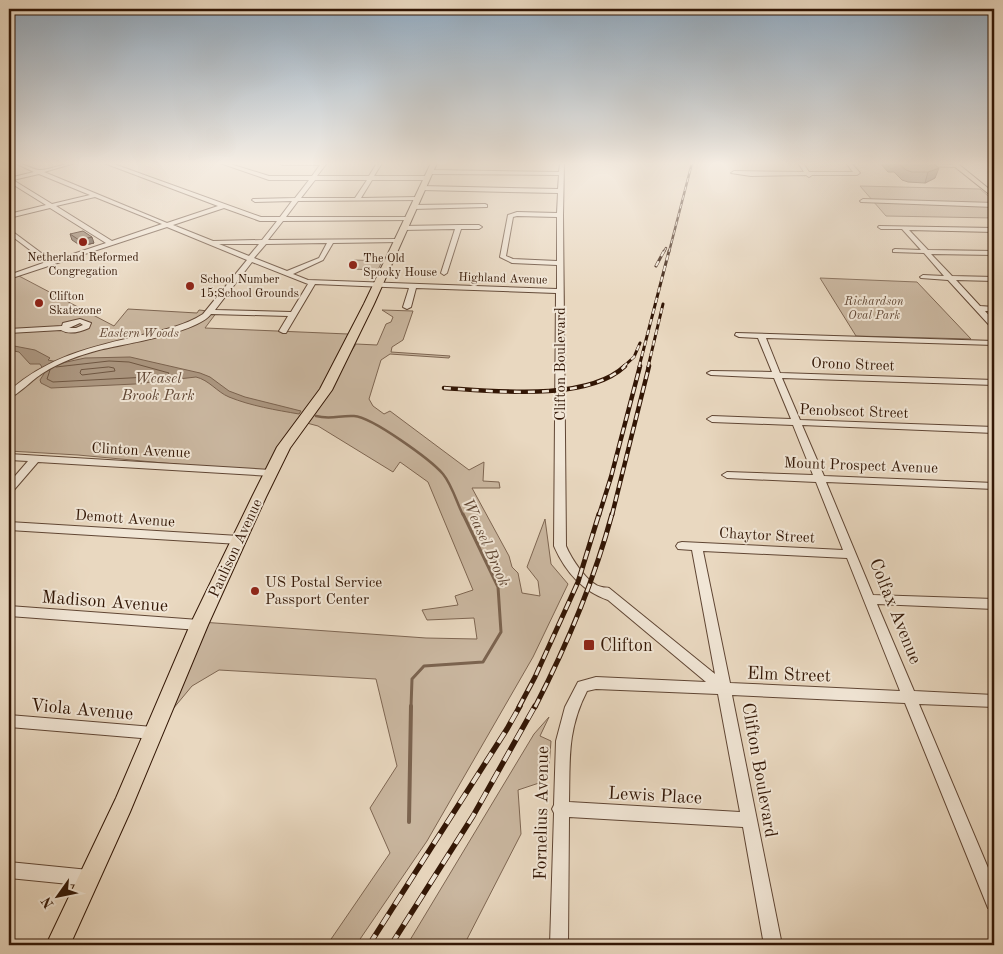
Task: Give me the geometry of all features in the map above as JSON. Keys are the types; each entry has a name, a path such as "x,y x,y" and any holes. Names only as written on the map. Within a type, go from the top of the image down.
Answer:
{"main road":[{"name":"Paulison Avenue","path":"58,945 200,625 271,473 284,447 326,390 413,208"}],"street":[{"path":"9,216 45,208"},
{"path":"53,208 111,243"},
{"name":"Highland Avenue","path":"126,208 307,282 561,291"},
{"path":"9,277 218,208"},
{"path":"228,208 260,219 408,219"},
{"path":"235,210 243,208"},
{"path":"9,395 36,371 59,360 86,351 182,328 203,319 291,208"},
{"name":"Clifton Boulevard","path":"560,208 560,546 575,574 596,591 609,596 725,690 772,945"},
{"path":"560,215 517,214 510,216 503,258 512,261 560,263"},
{"path":"404,228 479,227"},
{"path":"881,227 994,230"},
{"path":"444,274 459,228"},
{"path":"904,228 994,325"},
{"path":"9,231 51,263"},
{"path":"210,242 397,241"},
{"path":"287,274 321,259 331,242"},
{"path":"895,251 994,253"},
{"path":"922,277 994,279"},
{"path":"283,331 314,282"},
{"path":"407,307 413,286"},
{"path":"979,308 994,309"},
{"path":"210,312 294,314"},
{"path":"9,331 64,328"},
{"path":"738,335 994,343"},
{"name":"Colfax Avenue","path":"761,336 994,902"},
{"name":"Orono Street","path":"711,373 994,382"},
{"name":"Penobscot Street","path":"712,418 994,430"},
{"name":"Clinton Avenue","path":"9,457 271,473"},
{"path":"9,489 35,459"},
{"name":"Mount Prospect Avenue","path":"727,475 994,486"},
{"name":"Demott Avenue","path":"9,526 239,540"},
{"name":"Chaytor Street","path":"682,546 851,554"},
{"path":"697,547 725,690"},
{"path":"870,599 994,604"},
{"name":"Madison Avenue","path":"9,611 200,625"},
{"name":"Elm Street","path":"583,686 596,683 994,702"},
{"name":"Fornelius Avenue","path":"559,945 562,741 572,707 583,686"},
{"name":"Viola Avenue","path":"9,721 153,733"},
{"name":"Lewis Place","path":"560,809 748,820"},
{"path":"9,870 89,878"}],"green space":[{"path":"879,208 994,208 994,218 886,216"},
{"path":"354,260 382,261 378,270 350,269"},
{"path":"19,276 114,326 128,309 197,313 199,310 217,312 205,328 348,334 328,387 356,344 377,345 386,324 391,322 393,317 382,310 413,311 403,340 392,347 391,352 450,356 449,358 390,354 381,360 369,399 373,406 384,414 390,411 469,470 484,462 483,481 499,482 500,488 472,488 509,556 512,567 518,573 522,593 540,596 538,581 527,567 545,519 551,564 568,584 533,657 427,841 356,945 327,945 390,853 370,808 397,766 376,679 219,670 192,686 153,733 201,622 426,638 477,639 474,618 427,620 422,610 458,605 455,596 473,590 428,482 400,462 393,472 318,426 303,422 271,473 78,455 9,451 9,279"},
{"name":"Richardson Oval Park","path":"820,278 917,282 971,339 856,336"},
{"path":"549,717 540,736 551,741 548,780 518,790 521,834 464,945 407,945 534,734"}],"water":[{"path":"9,345 35,350 50,358 48,360 62,363 85,358 130,357 200,373 210,377 229,391 301,411 299,414 237,400 225,395 196,377 135,384 51,388 41,383 40,380 45,372 40,364 30,364 19,352 9,350"}],"building":[{"path":"83,231 92,237 79,240 70,234"}],"waterway":[{"name":"Weasel Brook","path":"316,416 326,418 354,416 362,418 401,440 427,459 443,474 452,489 463,515"},
{"name":"Weasel Brook","path":"411,707 412,679 424,666 483,662 501,632 498,587 463,514"},
{"name":"Weasel Brook","path":"409,822 411,706"}],"railway":[{"path":"669,252 680,208"},
{"path":"664,252 666,248"},
{"path":"656,266 664,251"},
{"path":"639,367 669,251"},
{"path":"648,367 663,304"},
{"path":"623,367 634,357 640,343"},
{"path":"444,388 513,392 564,390 588,385 608,377 625,366"},
{"path":"599,515 640,366"},
{"path":"612,515 649,366"},
{"path":"519,707 535,677 578,582 599,514"},
{"path":"535,707 579,612 597,564 612,514"},
{"path":"369,945 520,706"},
{"path":"391,945 473,816 535,706"}],"place":[{"name":"Netherland Reformed Congregation","path":"83,242"},
{"name":"The Old Spooky House","path":"353,265"},
{"name":"School Number 15;School Grounds","path":"190,286"},
{"name":"Clifton Skatezone","path":"39,303"},
{"name":"US Postal Service Passport Center","path":"255,591"},
{"name":"Clifton","path":"589,645"}],"park label":[{"name":"Eastern Woods","path":"139,333"},
{"name":"Weasel Brook Park","path":"158,386"}]}
